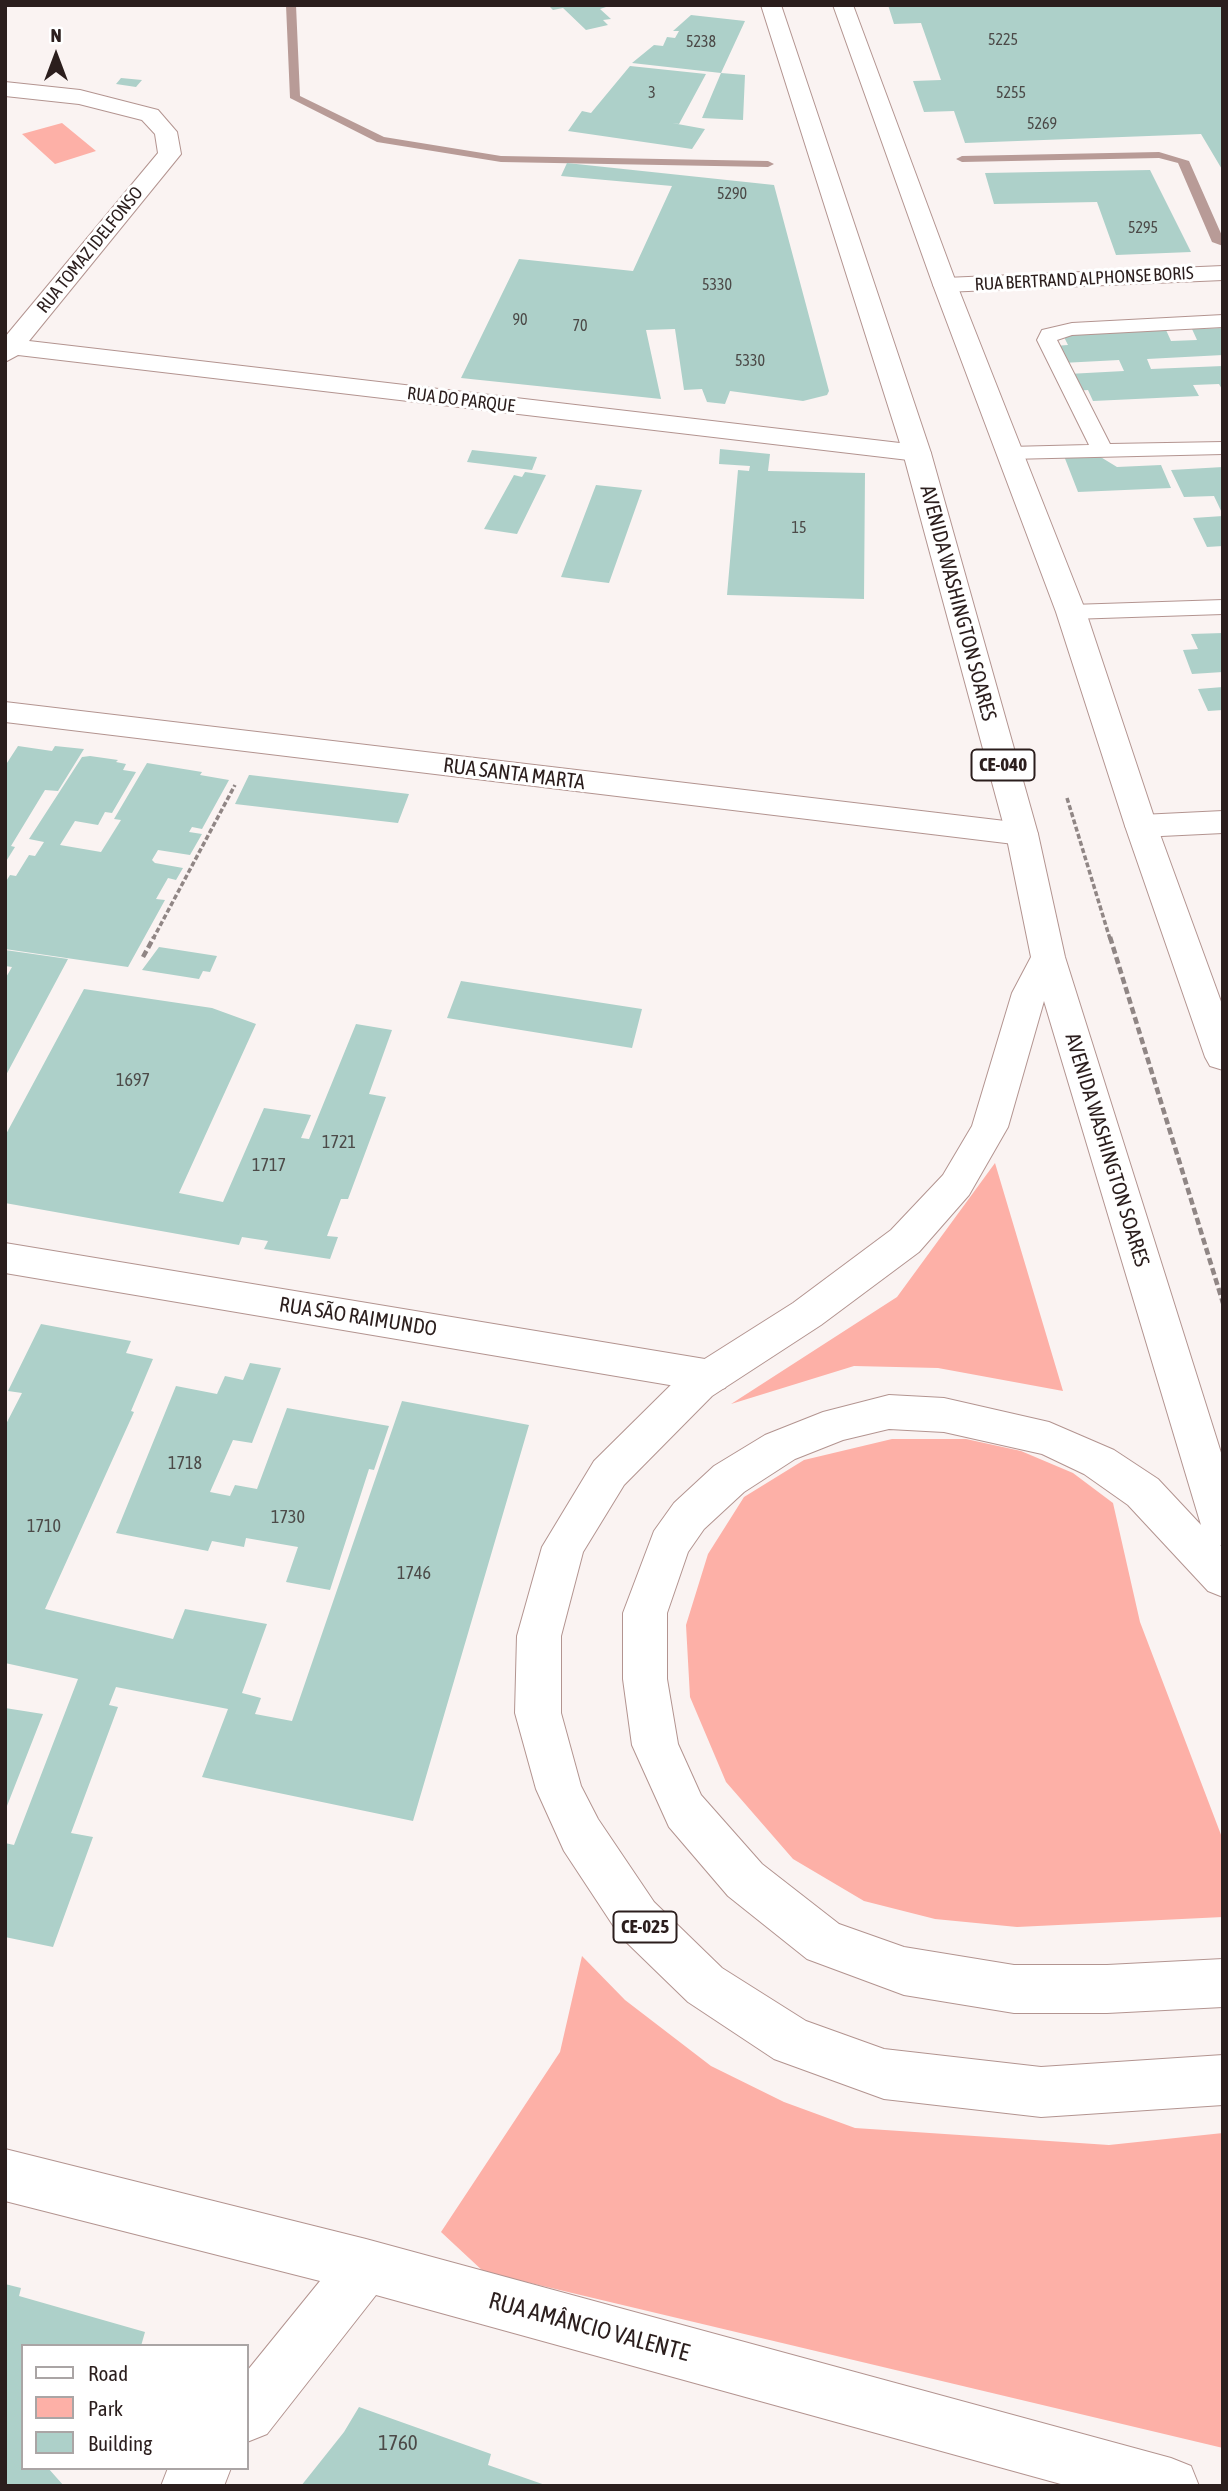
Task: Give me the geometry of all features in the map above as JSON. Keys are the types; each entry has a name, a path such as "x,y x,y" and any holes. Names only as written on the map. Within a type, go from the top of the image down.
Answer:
{"main road":[{"name":"AVENIDA WASHINGTON SOARES","path":"771,5 917,453 1022,834 1048,957 1223,1528"},
{"path":"843,5 945,285 1071,612 1141,826 1223,1057"},
{"name":"RUA TOMAZ IDELFONSO","path":"5,89 80,97 150,115 166,132 170,154 7,349"},
{"name":"RUA BERTRAND ALPHONSE BORIS","path":"945,285 1223,273"},
{"name":"RUA DO PARQUE","path":"7,349 917,453"},
{"name":"RUA SANTA MARTA","path":"5,712 1022,834"},
{"path":"1141,826 1223,822"},
{"path":"704,1380 807,1314 905,1241 956,1185 990,1127 1029,993 1048,957"},
{"name":"RUA SÃO RAIMUNDO","path":"5,1258 704,1380"},
{"name":"CE-025","path":"704,1380 608,1473 563,1547 539,1636 538,1713 559,1789 581,1835 636,1919 705,1985 792,2041 884,2074 1041,2092 1223,2080"},
{"path":"1223,1578 1143,1492 1099,1462 1049,1439 944,1415 889,1412 838,1424 780,1447 729,1479 689,1516 669,1544 645,1613 645,1679 655,1745 685,1811 745,1880 824,1942 904,1970 1014,1989 1107,1989 1223,1983"},
{"name":"RUA AMÂNCIO VALENTE","path":"5,2175 366,2266 1171,2486"},
{"path":"248,2413 366,2266"},
{"path":"189,2486 201,2470"}],"lane":[{"path":"1102,450 1046,340 1049,334 1072,329 1223,321"},
{"path":"1009,453 1223,448"},
{"path":"1071,612 1223,607"}],"path":[{"path":"143,957 256,744"}],"green space":[{"path":"62,123 96,151 55,164 22,134"},
{"path":"995,1163 1063,1391 938,1368 854,1366 731,1404 897,1297"},
{"path":"892,1439 966,1439 1021,1451 1073,1473 1113,1503 1140,1622 1223,1840 1223,1917 1017,1927 935,1919 864,1901 793,1859 726,1782 690,1697 686,1625 708,1554 744,1497 804,1460"},
{"path":"582,1956 625,2000 711,2066 784,2102 855,2128 1109,2145 1223,2133 1223,2448 484,2272 441,2232 560,2052"}],"building":[{"path":"548,5 612,5 600,9 611,19 603,20 608,25 586,30 563,8 553,10"},
{"path":"888,5 1223,5 1223,171 1201,134 965,143 954,111 924,112 913,81 941,80 921,23 894,24"},
{"path":"691,15 745,21 721,73 632,63 654,45 663,46 667,37 675,38 679,31 673,31"},
{"path":"630,66 706,74 679,124 672,123 705,129 692,149 568,131 582,111 591,113"},
{"path":"721,73 745,75 743,120 702,118"},
{"path":"121,78 142,80 136,87 116,84"},
{"path":"567,163 774,185 829,391 827,395 803,401 730,391 725,404 707,402 702,389 684,390 675,329 646,330 661,399 461,378 519,259 633,271 672,186 561,176"},
{"path":"1150,170 1191,252 1116,255 1097,202 994,204 985,173"},
{"path":"1223,328 1223,355 1147,359 1151,369 1223,366 1223,391 1219,384 1193,385 1199,396 1093,401 1088,390 1075,391 1068,374 1124,371 1119,360 1062,363 1054,346 1068,345 1063,335 1166,330 1171,341 1197,340 1192,329"},
{"path":"720,449 770,454 768,471 865,473 864,599 727,595 738,470 749,471 750,466 719,464"},
{"path":"472,450 537,457 532,470 467,462"},
{"path":"1094,453 1117,467 1161,465 1171,488 1078,492 1064,456"},
{"path":"1223,467 1223,515 1214,496 1184,497 1171,470"},
{"path":"525,472 546,475 517,534 484,529 514,475 522,477"},
{"path":"596,485 642,490 609,583 561,577"},
{"path":"1223,516 1223,546 1207,547 1193,518"},
{"path":"1223,633 1223,672 1192,674 1183,650 1198,649 1191,634"},
{"path":"1223,687 1223,710 1208,711 1198,689"},
{"path":"18,746 52,751 55,746 84,749 58,791 45,790 11,846 15,847 5,863 5,766"},
{"path":"82,757 118,760 116,762 126,764 123,770 136,772 112,813 105,812 98,825 75,821 60,845 101,852 121,820 114,819 147,763 202,772 200,775 229,780 202,829 192,827 189,832 202,834 190,855 158,850 152,860 155,863 183,868 176,880 168,878 156,899 165,900 128,967 5,949 5,883 10,875 16,876 29,855 35,856 44,842 29,839"},
{"path":"249,775 409,794 398,823 235,804"},
{"path":"159,947 217,956 210,972 203,971 199,979 142,970"},
{"path":"5,950 68,959 5,1077 5,979 12,967 5,966"},
{"path":"461,981 642,1009 632,1048 447,1018"},
{"path":"84,989 212,1008 256,1024 179,1193 223,1202 264,1108 311,1115 301,1138 309,1139 356,1024 392,1030 369,1094 386,1097 348,1199 341,1199 327,1236 338,1237 330,1259 264,1249 268,1241 242,1237 239,1245 5,1203 5,1136"},
{"path":"41,1324 131,1341 126,1353 153,1359 131,1411 134,1412 45,1609 173,1639 185,1609 267,1624 242,1693 261,1698 255,1714 292,1721 402,1401 529,1425 413,1821 202,1777 228,1709 116,1687 109,1705 118,1707 71,1833 93,1837 53,1947 5,1937 5,1843 14,1845 78,1679 5,1663 5,1426 22,1393 8,1391"},
{"path":"250,1363 281,1368 252,1443 233,1440 210,1492 230,1496 235,1485 257,1489 287,1408 389,1426 374,1470 369,1469 330,1590 286,1582 298,1547 246,1538 244,1547 212,1541 208,1551 116,1533 176,1386 217,1394 225,1376 243,1380"},
{"path":"5,1708 43,1714 5,1811"},
{"path":"5,2284 21,2288 19,2296 145,2332 142,2344 21,2344 21,2470 50,2470 64,2486 5,2486"},
{"path":"359,2407 491,2454 488,2465 548,2486 301,2486 344,2432"}],"waterway":[{"path":"291,5 295,98 381,140 501,159 768,164"},
{"path":"962,159 1159,155 1183,161 1218,242 1223,242"}]}
